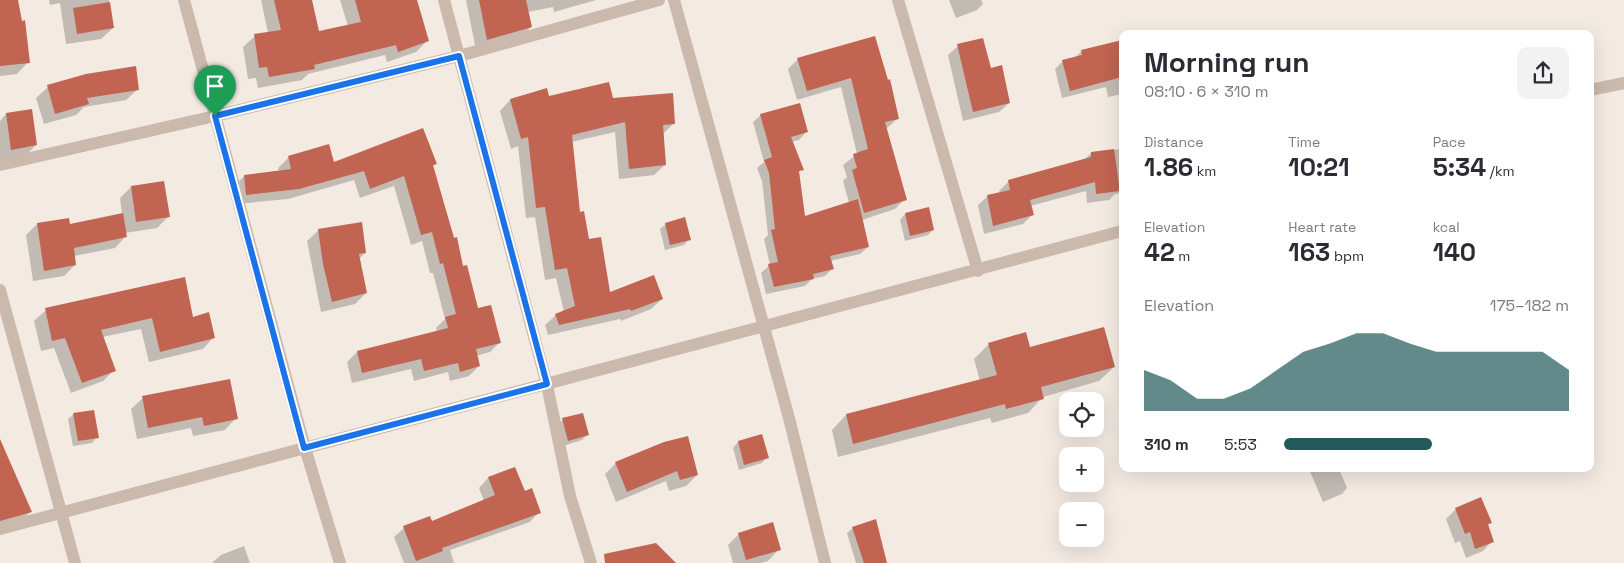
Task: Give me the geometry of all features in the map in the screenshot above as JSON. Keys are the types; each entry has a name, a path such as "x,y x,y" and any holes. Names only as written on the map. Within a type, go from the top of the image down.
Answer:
{"street":[{"path":"184,0 304,448 340,563"},
{"path":"444,0 547,384 570,496 592,563"},
{"path":"0,165 215,116 459,56 659,0"},
{"path":"674,0 789,418 824,563"},
{"path":"898,0 978,270"},
{"path":"1594,89 1624,83"},
{"path":"0,529 1119,232"},
{"path":"0,290 75,563"}],"building":[{"path":"0,0 18,0 22,21 25,20 30,63 0,66"},
{"path":"274,0 312,0 319,31 361,22 355,0 417,0 429,41 398,52 396,45 314,65 315,69 269,77 267,67 259,68 254,34 281,30"},
{"path":"479,0 526,0 532,27 487,40"},
{"path":"110,2 114,28 77,34 73,8"},
{"path":"875,36 888,80 890,79 899,119 885,122 907,200 864,213 852,170 857,168 853,154 868,149 851,78 807,91 797,58"},
{"path":"983,38 991,68 1002,65 1010,103 973,112 957,44"},
{"path":"1119,41 1119,78 1070,91 1062,60 1082,55 1081,50"},
{"path":"136,66 139,90 87,98 89,104 55,114 47,85 86,74"},
{"path":"609,82 613,98 673,93 675,124 663,125 666,165 629,169 625,122 572,135 580,212 584,211 589,239 601,237 610,292 654,275 663,299 631,311 630,309 559,325 555,314 575,306 567,268 555,270 545,207 536,208 528,137 521,139 510,99 547,88 549,96"},
{"path":"800,103 808,132 791,137 804,170 799,171 805,216 858,199 869,247 830,256 834,269 813,274 814,279 774,287 768,264 778,262 771,230 775,229 769,173 764,160 772,157 760,114"},
{"path":"32,109 37,145 11,150 6,113"},
{"path":"423,128 437,164 433,165 454,238 457,237 463,266 467,265 478,308 491,305 501,343 476,349 480,366 460,372 458,363 424,371 421,359 362,373 357,351 448,328 445,317 456,314 443,263 440,264 432,232 421,235 404,176 370,189 364,171 299,189 246,195 244,175 291,169 288,156 329,144 334,162"},
{"path":"1114,149 1119,191 1096,194 1095,182 1030,200 1034,215 993,226 987,195 1010,190 1008,180 1091,157 1091,152"},
{"path":"164,181 170,217 136,222 131,186"},
{"path":"929,207 934,230 910,236 905,213"},
{"path":"123,213 127,237 74,248 76,265 44,271 37,223 69,218 70,224"},
{"path":"685,217 691,240 670,245 665,223"},
{"path":"362,222 366,253 359,254 367,293 332,302 323,264 318,229"},
{"path":"185,277 193,317 209,312 215,338 160,352 152,318 101,330 116,371 82,383 65,338 52,341 45,308"},
{"path":"1104,327 1115,367 1041,387 1044,399 1006,409 1005,404 853,444 846,414 997,375 988,343 1026,332 1030,347"},
{"path":"230,379 238,419 204,426 202,417 148,428 142,396"},
{"path":"94,410 99,438 78,441 73,413"},
{"path":"583,413 589,435 568,441 562,418"},
{"path":"762,434 769,458 744,465 738,441"},
{"path":"688,436 698,475 680,480 677,471 627,492 615,462 664,442"},
{"path":"0,439 32,512 0,521"},
{"path":"515,467 525,491 532,488 541,513 442,548 443,551 416,561 403,526 430,516 432,521 495,495 488,477"},
{"path":"1481,497 1492,523 1488,524 1494,542 1475,549 1470,532 1465,534 1455,508"},
{"path":"876,519 887,563 864,563 852,527"},
{"path":"773,522 781,550 746,560 738,533"},
{"path":"656,543 676,563 605,563 604,554"}],"route":[{"path":"459,56 547,384 304,448 215,116 459,56"}]}
